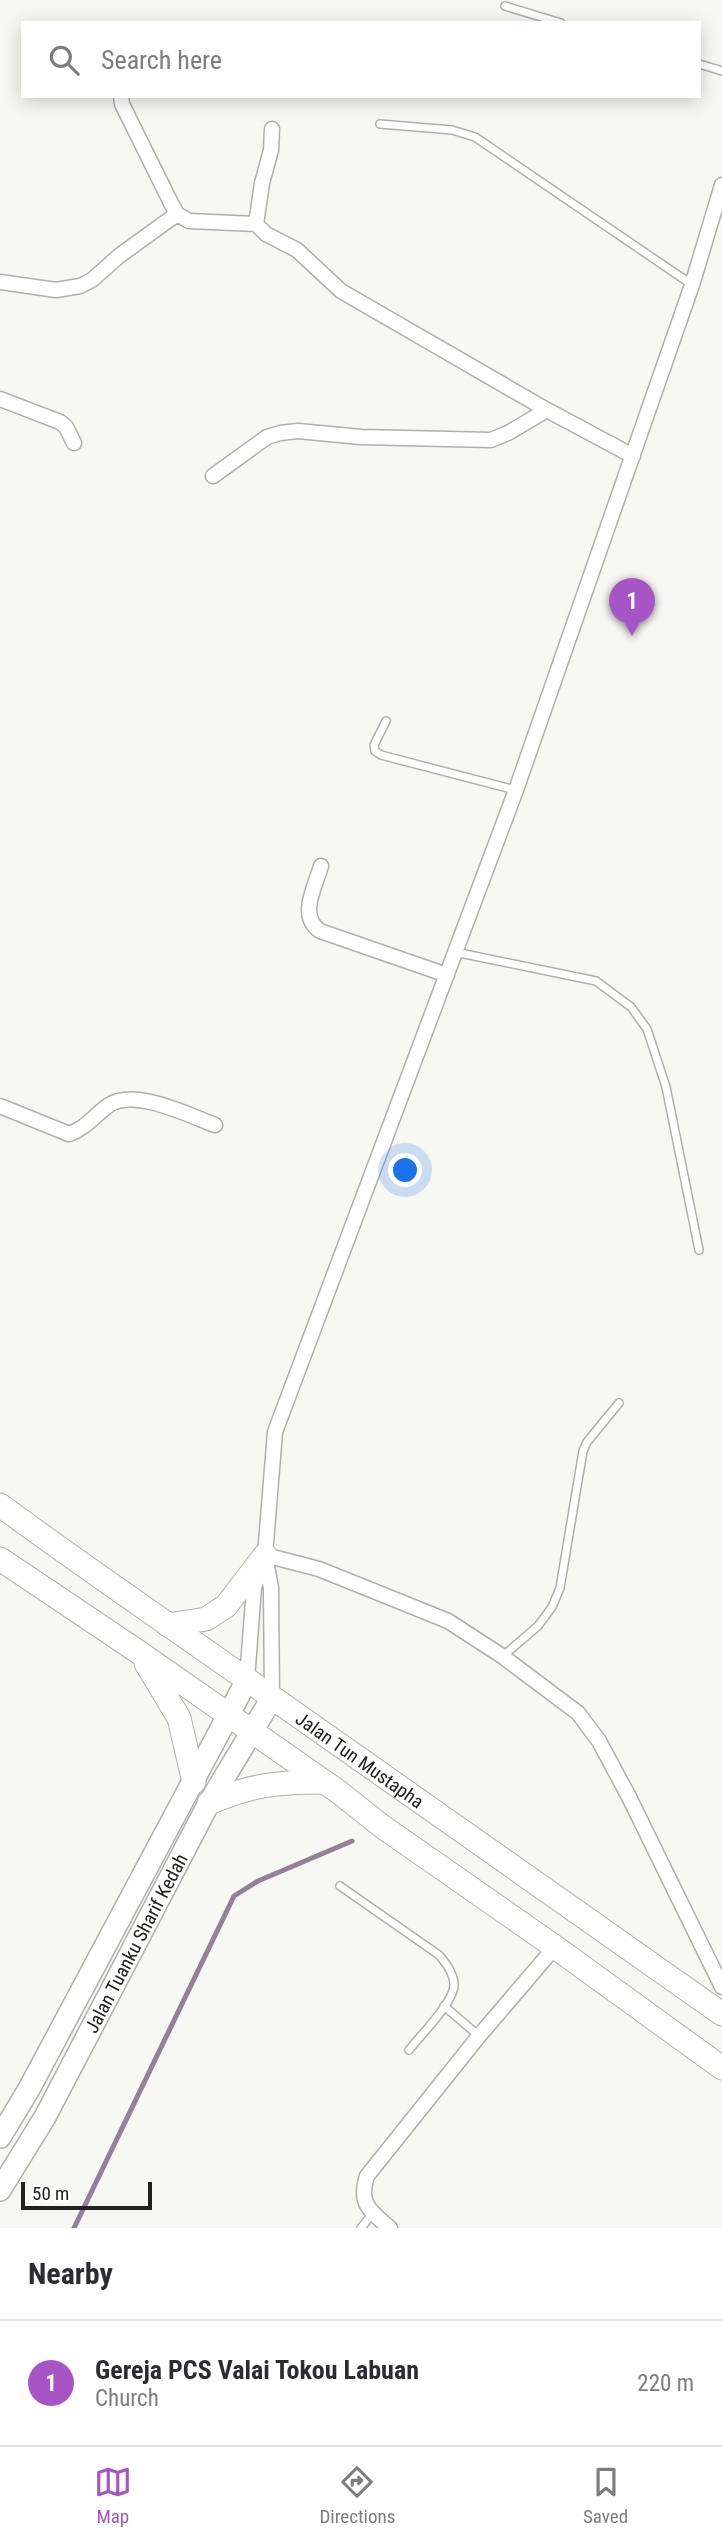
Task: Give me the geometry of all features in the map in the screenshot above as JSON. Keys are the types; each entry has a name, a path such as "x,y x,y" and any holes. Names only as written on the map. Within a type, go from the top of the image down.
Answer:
{"main road":[{"name":"Jalan Tun Mustapha","path":"0,1505 367,1767 722,2014"},
{"path":"168,1625 206,1619 226,1606 265,1555"},
{"path":"2,1568 137,1651 722,2068"},
{"path":"137,1651 179,1718 194,1782"},
{"name":"Jalan Tuanku Sharif Kedah","path":"0,2137 29,2089 247,1680"},
{"name":"Jalan Tuanku Sharif Kedah","path":"0,2190 46,2117 209,1803 272,1698"},
{"path":"209,1803 256,1786 283,1782 329,1786"}],"street":[{"path":"121,98 177,214 189,221 256,224 266,234 297,250 341,290 547,410 633,456"},
{"path":"256,224 262,183 271,150 272,129"},
{"path":"247,1680 254,1587 265,1555 275,1432 516,790 692,285 722,185"},
{"path":"0,282 56,290 80,286 92,280 119,256 177,214"},
{"path":"0,399 60,422 66,427 74,443"},
{"path":"212,476 267,437 280,433 298,431 362,438 491,440 547,410"},
{"path":"321,866 308,910 314,927 447,975"},
{"path":"0,1106 69,1134 79,1131 113,1103 125,1099 140,1099 215,1125"},
{"path":"265,1555 319,1569 448,1621 502,1656 578,1713 599,1741 629,1797 722,1987"},
{"path":"265,1555 271,1588 272,1698"},
{"path":"390,2228 364,2202 363,2189 367,2176 479,2036 555,1947"}],"lane":[{"path":"505,6 554,21"},
{"path":"701,65 722,71"},
{"path":"380,124 452,130 475,137 692,285"},
{"path":"386,721 374,746 375,751 381,755 516,790"},
{"path":"455,952 596,981 631,1007 647,1029 666,1087 699,1250"},
{"path":"502,1656 538,1626 552,1607 565,1568 583,1451 619,1403"},
{"path":"340,1886 439,1955 449,1968 454,1986 450,1999 409,2050"},
{"path":"444,2006 479,2036"},
{"path":"361,2228 373,2213"}],"waterway":[{"path":"74,2228 234,1896 258,1881 352,1841"}],"place":[{"name":"Gereja PCS Valai Tokou Labuan","path":"632,636"}]}
